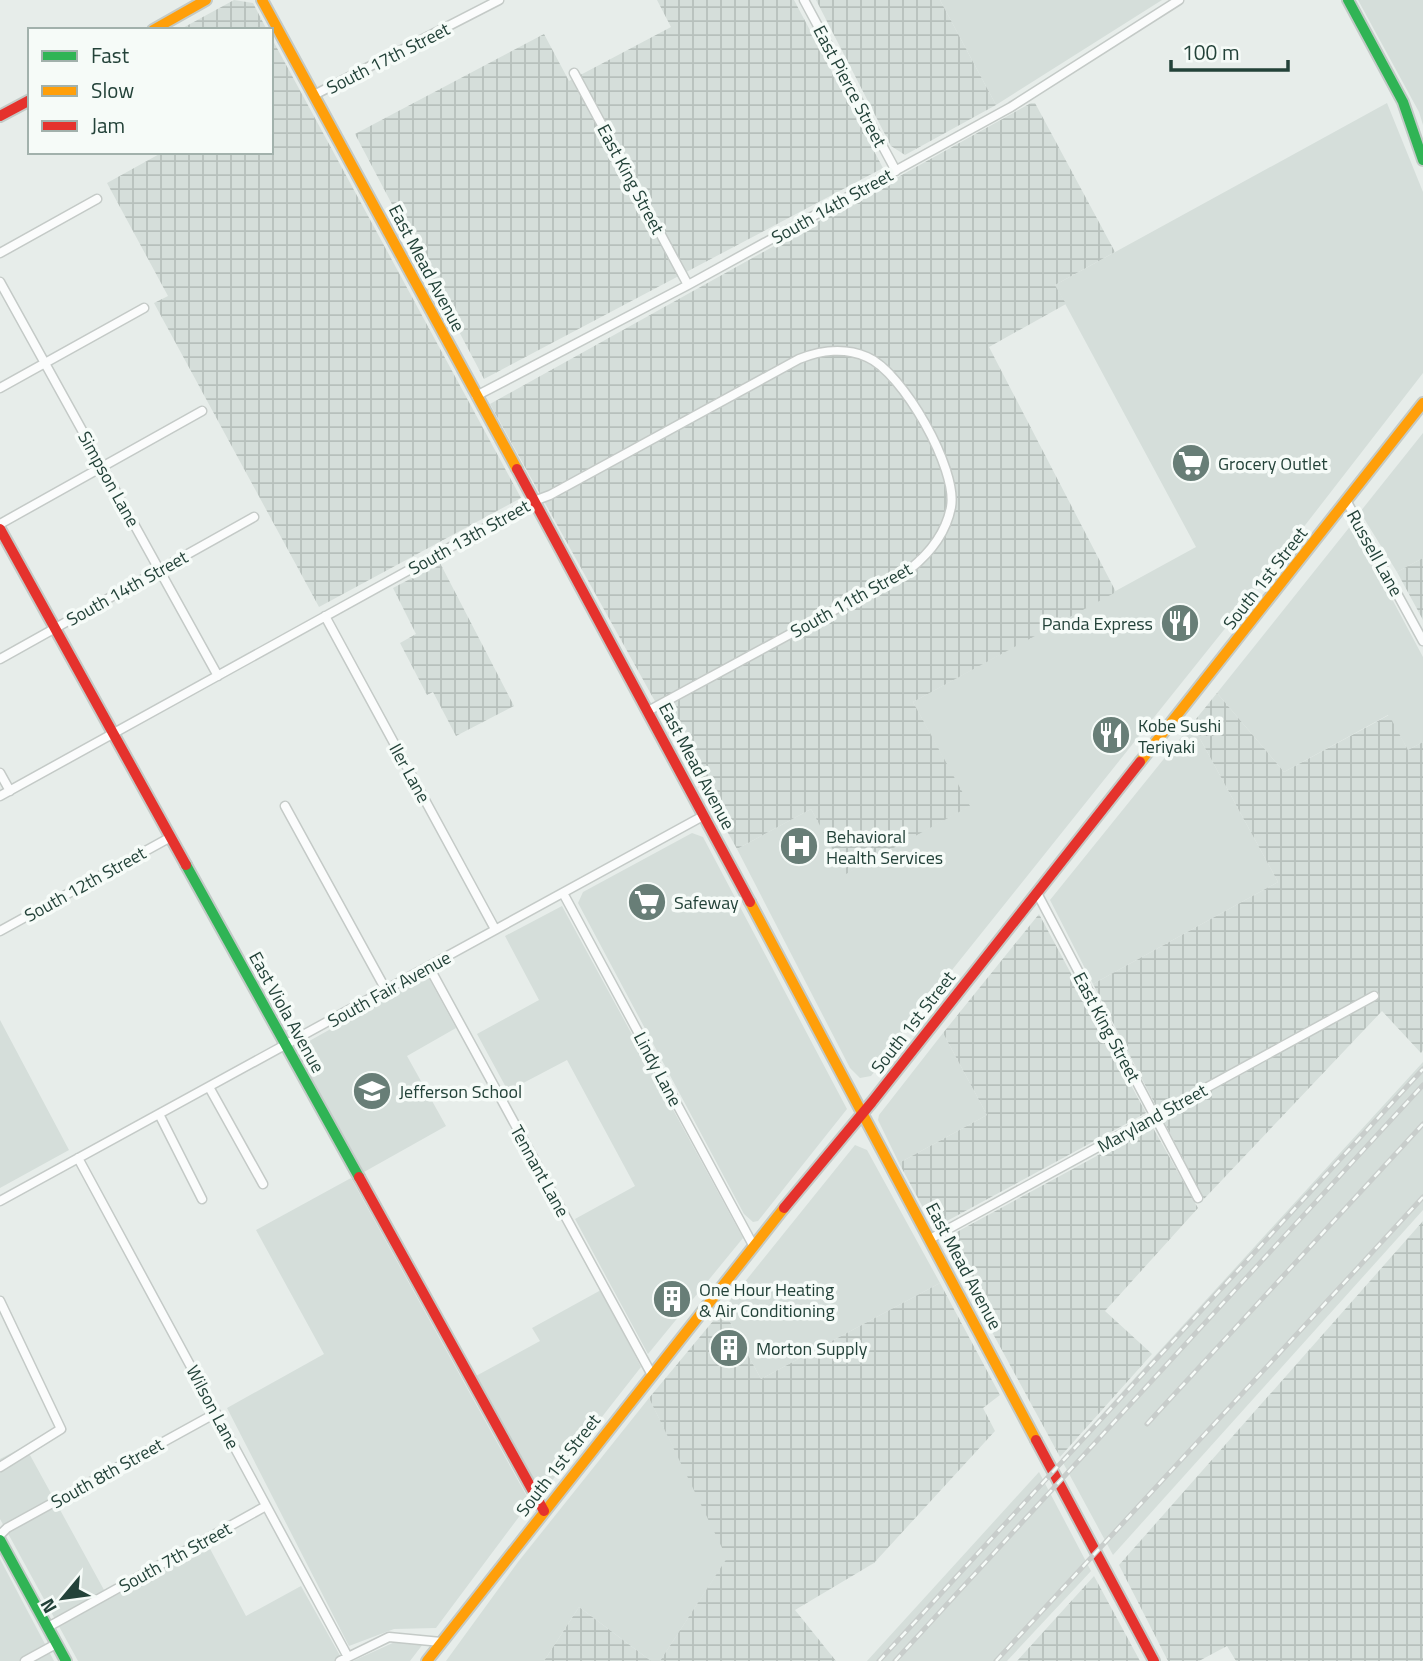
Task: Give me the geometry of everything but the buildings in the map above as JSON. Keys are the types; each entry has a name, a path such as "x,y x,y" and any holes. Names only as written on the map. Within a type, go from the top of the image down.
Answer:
{"street":[{"path":"157,28 206,0"},
{"name":"East Mead Avenue","path":"262,0 648,711 1154,1661"},
{"name":"South 17th Street","path":"314,95 363,73 499,0"},
{"name":"East Pierce Street","path":"804,0 896,171"},
{"name":"South 14th Street","path":"476,397 688,285 1012,107 1179,0"},
{"path":"1348,0 1404,102 1423,160"},
{"name":"East King Street","path":"574,74 688,285"},
{"path":"0,116 28,101"},
{"path":"0,253 97,199"},
{"name":"Simpson Lane","path":"0,282 218,676"},
{"path":"0,388 144,308"},
{"name":"South 13th Street","path":"0,796 534,501 550,495 799,359 828,350 859,354 881,365 900,384 924,425"},
{"name":"South 1st Street","path":"427,1661 753,1245 863,1113 1423,403"},
{"path":"0,526 202,411"},
{"name":"South 11th Street","path":"648,711 896,577 923,559 939,538 951,505 946,468 924,425"},
{"name":"Russell Lane","path":"1347,502 1423,641"},
{"name":"South 14th Street","path":"0,659 254,517"},
{"name":"East Viola Avenue","path":"0,526 169,838 544,1511"},
{"name":"Iler Lane","path":"325,616 495,929"},
{"path":"0,773 10,791"},
{"path":"285,806 386,990"},
{"name":"South Fair Avenue","path":"0,1201 703,816"},
{"name":"South 12th Street","path":"0,931 169,838"},
{"name":"Lindy Lane","path":"563,893 753,1245"},
{"name":"East King Street","path":"1037,893 1198,1198"},
{"name":"Tennant Lane","path":"429,967 652,1375"},
{"name":"Maryland Street","path":"930,1239 1374,996"},
{"path":"209,1087 263,1184"},
{"path":"159,1114 202,1199"},
{"name":"Wilson Lane","path":"78,1158 266,1506 344,1659"},
{"path":"0,1301 61,1429 0,1467"},
{"name":"South 8th Street","path":"0,1537 216,1413"},
{"name":"South 7th Street","path":"48,1627 266,1506"},
{"path":"0,1537 65,1661"},
{"path":"344,1659 389,1637 441,1642"},
{"path":"25,1661 56,1643"}],"shaded area":[{"path":"234,0 253,3 266,28 183,28"},
{"path":"657,0 794,0 883,168 484,379 355,134 544,34 569,81 671,27"},
{"path":"816,0 940,0 996,105 905,155 891,146"},
{"path":"940,0 1162,0 996,105"},
{"path":"1358,0 1423,0 1423,125 1419,112"},
{"path":"273,41 521,498 319,607 154,303 168,296 107,183 159,154 273,154"},
{"path":"1035,103 1115,252 1055,285 1066,304 989,347 1116,592 913,702 970,806 846,874 811,809 737,849 490,404"},
{"path":"1387,103 1423,192 1423,373 1227,626 884,1055 885,1059 871,1076 860,1078 850,1068 737,849 811,809 847,873 969,806 913,702 1196,547 1055,285"},
{"path":"1423,433 1423,558 1397,572 1360,512"},
{"path":"1352,524 1423,657 1423,742 1408,750 1388,715 1284,772 1217,693"},
{"path":"1423,558 1423,620 1397,572"},
{"path":"440,563 514,706 456,736 433,692 427,695 400,643 416,634 393,588"},
{"path":"1217,693 1284,772 1389,715 1408,750 1423,742 1423,1050 1421,1053 1382,1011 1204,1199 1093,984 1278,882 1192,724"},
{"path":"1192,724 1278,882 1093,984 1050,900"},
{"path":"692,833 703,837 847,1109 758,1221 753,1222 744,1214 578,903 583,892"},
{"path":"562,906 743,1238 648,1354 575,1219 635,1186 567,1060 508,1091 477,1034 539,1000 505,936"},
{"path":"1039,914 1146,1113 934,1228 899,1163 987,1115 943,1033"},
{"name":"Jefferson School","path":"427,975 456,1028 407,1056 446,1126 364,1172 295,1049"},
{"path":"0,1020 69,1150 0,1188"},
{"path":"943,1033 987,1115 899,1163 878,1120 879,1115"},
{"path":"1423,1062 1423,1210 1113,1555 1061,1459"},
{"path":"1152,1126 1198,1208 1105,1311 1152,1354 1060,1457 942,1240"},
{"path":"855,1145 867,1150 940,1283 761,1379 723,1309"},
{"path":"351,1178 530,1502 436,1628 394,1629 349,1646 227,1408 324,1354 256,1230"},
{"path":"1423,1221 1423,1661 1236,1661 1227,1646 1199,1661 1168,1661 1119,1565"},
{"path":"940,1283 1000,1395 983,1408 995,1431 874,1563 795,1610 836,1661 660,1661 727,1558 649,1398 723,1309 761,1379"},
{"path":"601,1290 641,1367 540,1496 476,1376 540,1341 532,1328"},
{"path":"649,1398 728,1557 660,1661 651,1661 579,1607 544,1661 446,1661 518,1562"},
{"path":"25,1446 109,1599 208,1545 246,1616 301,1586 343,1661 78,1661 0,1519 0,1459"},
{"path":"1039,1472 1091,1571 1007,1661 867,1661"},
{"path":"0,1559 54,1661 0,1661"},
{"path":"1094,1576 1140,1661 1017,1661"},
{"path":"579,1607 651,1661 544,1661"},
{"path":"397,1641 423,1644 410,1661 353,1661"}],"railway":[{"path":"879,1661 1423,1069"},
{"path":"895,1661 1423,1085"},
{"path":"1147,1424 1423,1124"},
{"path":"996,1661 1423,1197"}],"traffic: fast":[{"path":"1348,0 1403,102 1423,160"},
{"path":"186,865 359,1177"},
{"path":"0,1540 66,1661"}],"traffic: slow":[{"path":"157,28 206,0"},
{"path":"262,0 517,469"},
{"path":"1140,762 1423,403"},
{"path":"750,902 1036,1440"},
{"path":"427,1661 784,1208"}],"traffic: jam":[{"path":"0,116 28,101"},
{"path":"517,469 750,902"},
{"path":"0,529 186,865"},
{"path":"784,1208 872,1102 1140,762"},
{"path":"359,1177 544,1511"},
{"path":"1036,1440 1154,1661"}],"place":[{"name":"Grocery Outlet","path":"1191,463"},
{"name":"Panda Express","path":"1180,623"},
{"name":"Kobe Sushi Teriyaki","path":"1111,735"},
{"name":"Behavioral Health Services","path":"799,846"},
{"name":"Safeway","path":"647,902"},
{"name":"Jefferson School","path":"372,1091"},
{"name":"One Hour Heating & Air Conditioning","path":"672,1299"},
{"name":"Morton Supply","path":"729,1348"}]}
